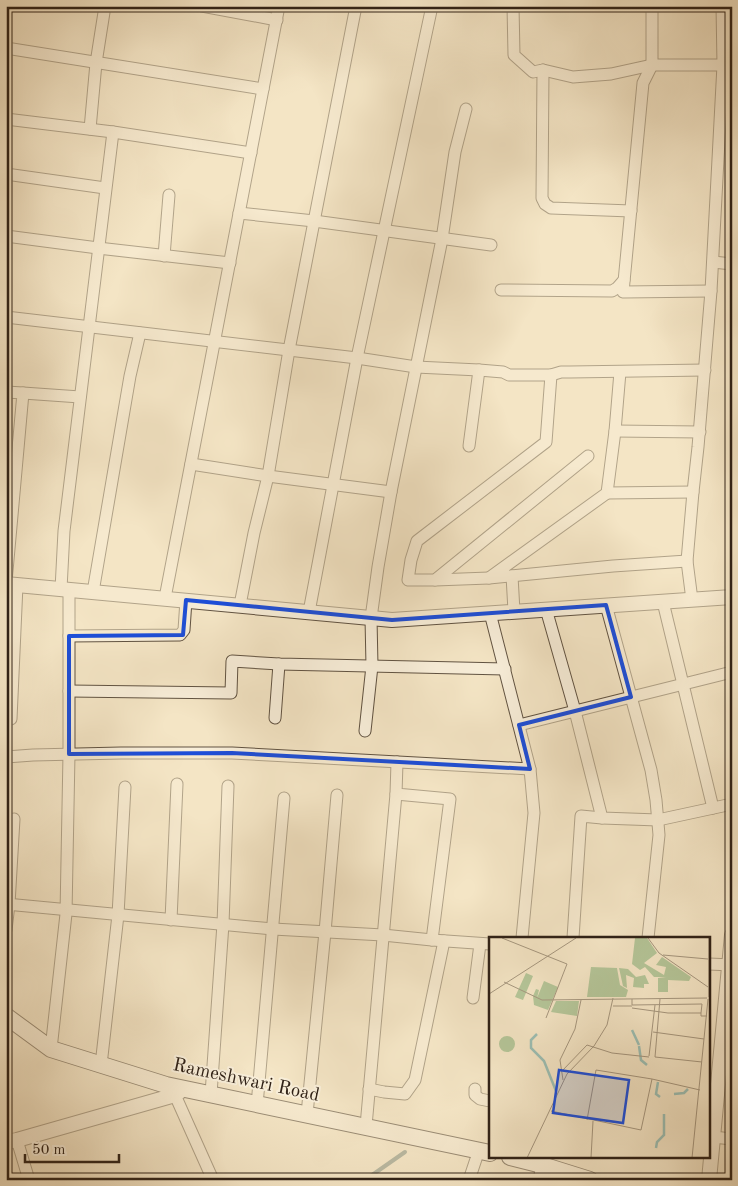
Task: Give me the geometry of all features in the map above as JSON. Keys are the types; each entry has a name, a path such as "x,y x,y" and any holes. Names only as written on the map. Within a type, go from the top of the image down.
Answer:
{"main road":[{"name":"Rameshwari Road","path":"6,1016 51,1049 166,1085 180,1092 211,1094 485,1151"},
{"path":"512,1158 541,1172 590,1180"}],"street":[{"path":"90,129 96,62 105,6"},
{"path":"202,6 277,20"},
{"path":"165,598 279,6"},
{"path":"240,606 268,476 288,350 356,6"},
{"path":"309,612 357,358 432,6"},
{"path":"513,6 514,55 533,72 543,70 573,77 611,74 652,65 723,65"},
{"path":"652,6 652,65 643,83 623,292 711,291"},
{"path":"692,600 687,561 700,432 713,262 723,65 722,6"},
{"path":"6,48 263,89"},
{"path":"543,70 542,198 545,204 551,208 631,211"},
{"path":"365,731 372,666 371,618 378,567 442,239 455,152 466,109"},
{"path":"6,119 112,132 251,153"},
{"path":"51,1049 66,910 69,636 65,589 64,530 112,132"},
{"path":"6,174 106,188"},
{"path":"164,256 169,196"},
{"path":"239,213 314,221 491,245"},
{"path":"6,236 230,263"},
{"path":"713,262 732,264"},
{"path":"501,290 612,291 624,280"},
{"path":"6,317 357,358 416,367 479,370 502,372 509,375 552,375 561,372 705,370"},
{"path":"93,592 130,376 140,333"},
{"path":"468,446 479,370"},
{"path":"607,493 620,372"},
{"path":"552,375 546,442 417,541 411,560 408,580 489,578 687,561"},
{"path":"6,392 80,397"},
{"path":"12,719 10,584 23,393"},
{"path":"615,430 700,432"},
{"path":"434,580 588,456"},
{"path":"191,464 392,492"},
{"path":"489,578 607,493 693,492"},
{"path":"512,576 514,611"},
{"path":"10,584 392,620 732,597"},
{"path":"69,636 180,635 184,630 186,600"},
{"path":"663,602 713,808"},
{"path":"606,605 651,770 658,820 659,835 648,937"},
{"path":"546,609 575,711 602,818"},
{"path":"490,613 530,769 534,813 522,937"},
{"path":"69,691 231,693 232,661 279,664 505,669"},
{"path":"275,718 279,664"},
{"path":"519,725 732,672"},
{"path":"6,757 69,754 232,753 530,769"},
{"path":"366,1126 396,794 397,762"},
{"path":"171,920 177,784"},
{"path":"211,1094 223,924 228,786"},
{"path":"101,1065 118,915 125,788"},
{"path":"369,1089 405,1094 414,1080 438,940 450,799 396,794"},
{"path":"307,1114 337,796"},
{"path":"258,1105 284,798"},
{"path":"573,937 581,816 658,820 732,804"},
{"path":"6,930 14,819"},
{"path":"8,904 273,929 383,935 485,944 473,998"},
{"path":"709,1180 732,935"},
{"path":"710,964 730,965"},
{"path":"475,1089 475,1095 480,1099 489,1101"},
{"path":"29,1180 10,1140 180,1092 209,1179"},
{"path":"714,1137 732,1139"},
{"path":"469,1180 485,1151"}],"highlighted area":[{"path":"186,600 392,620 606,605 631,697 519,725 530,769 232,753 69,754 69,636 183,635"}],"waterway":[{"path":"365,1180 405,1152"}]}
